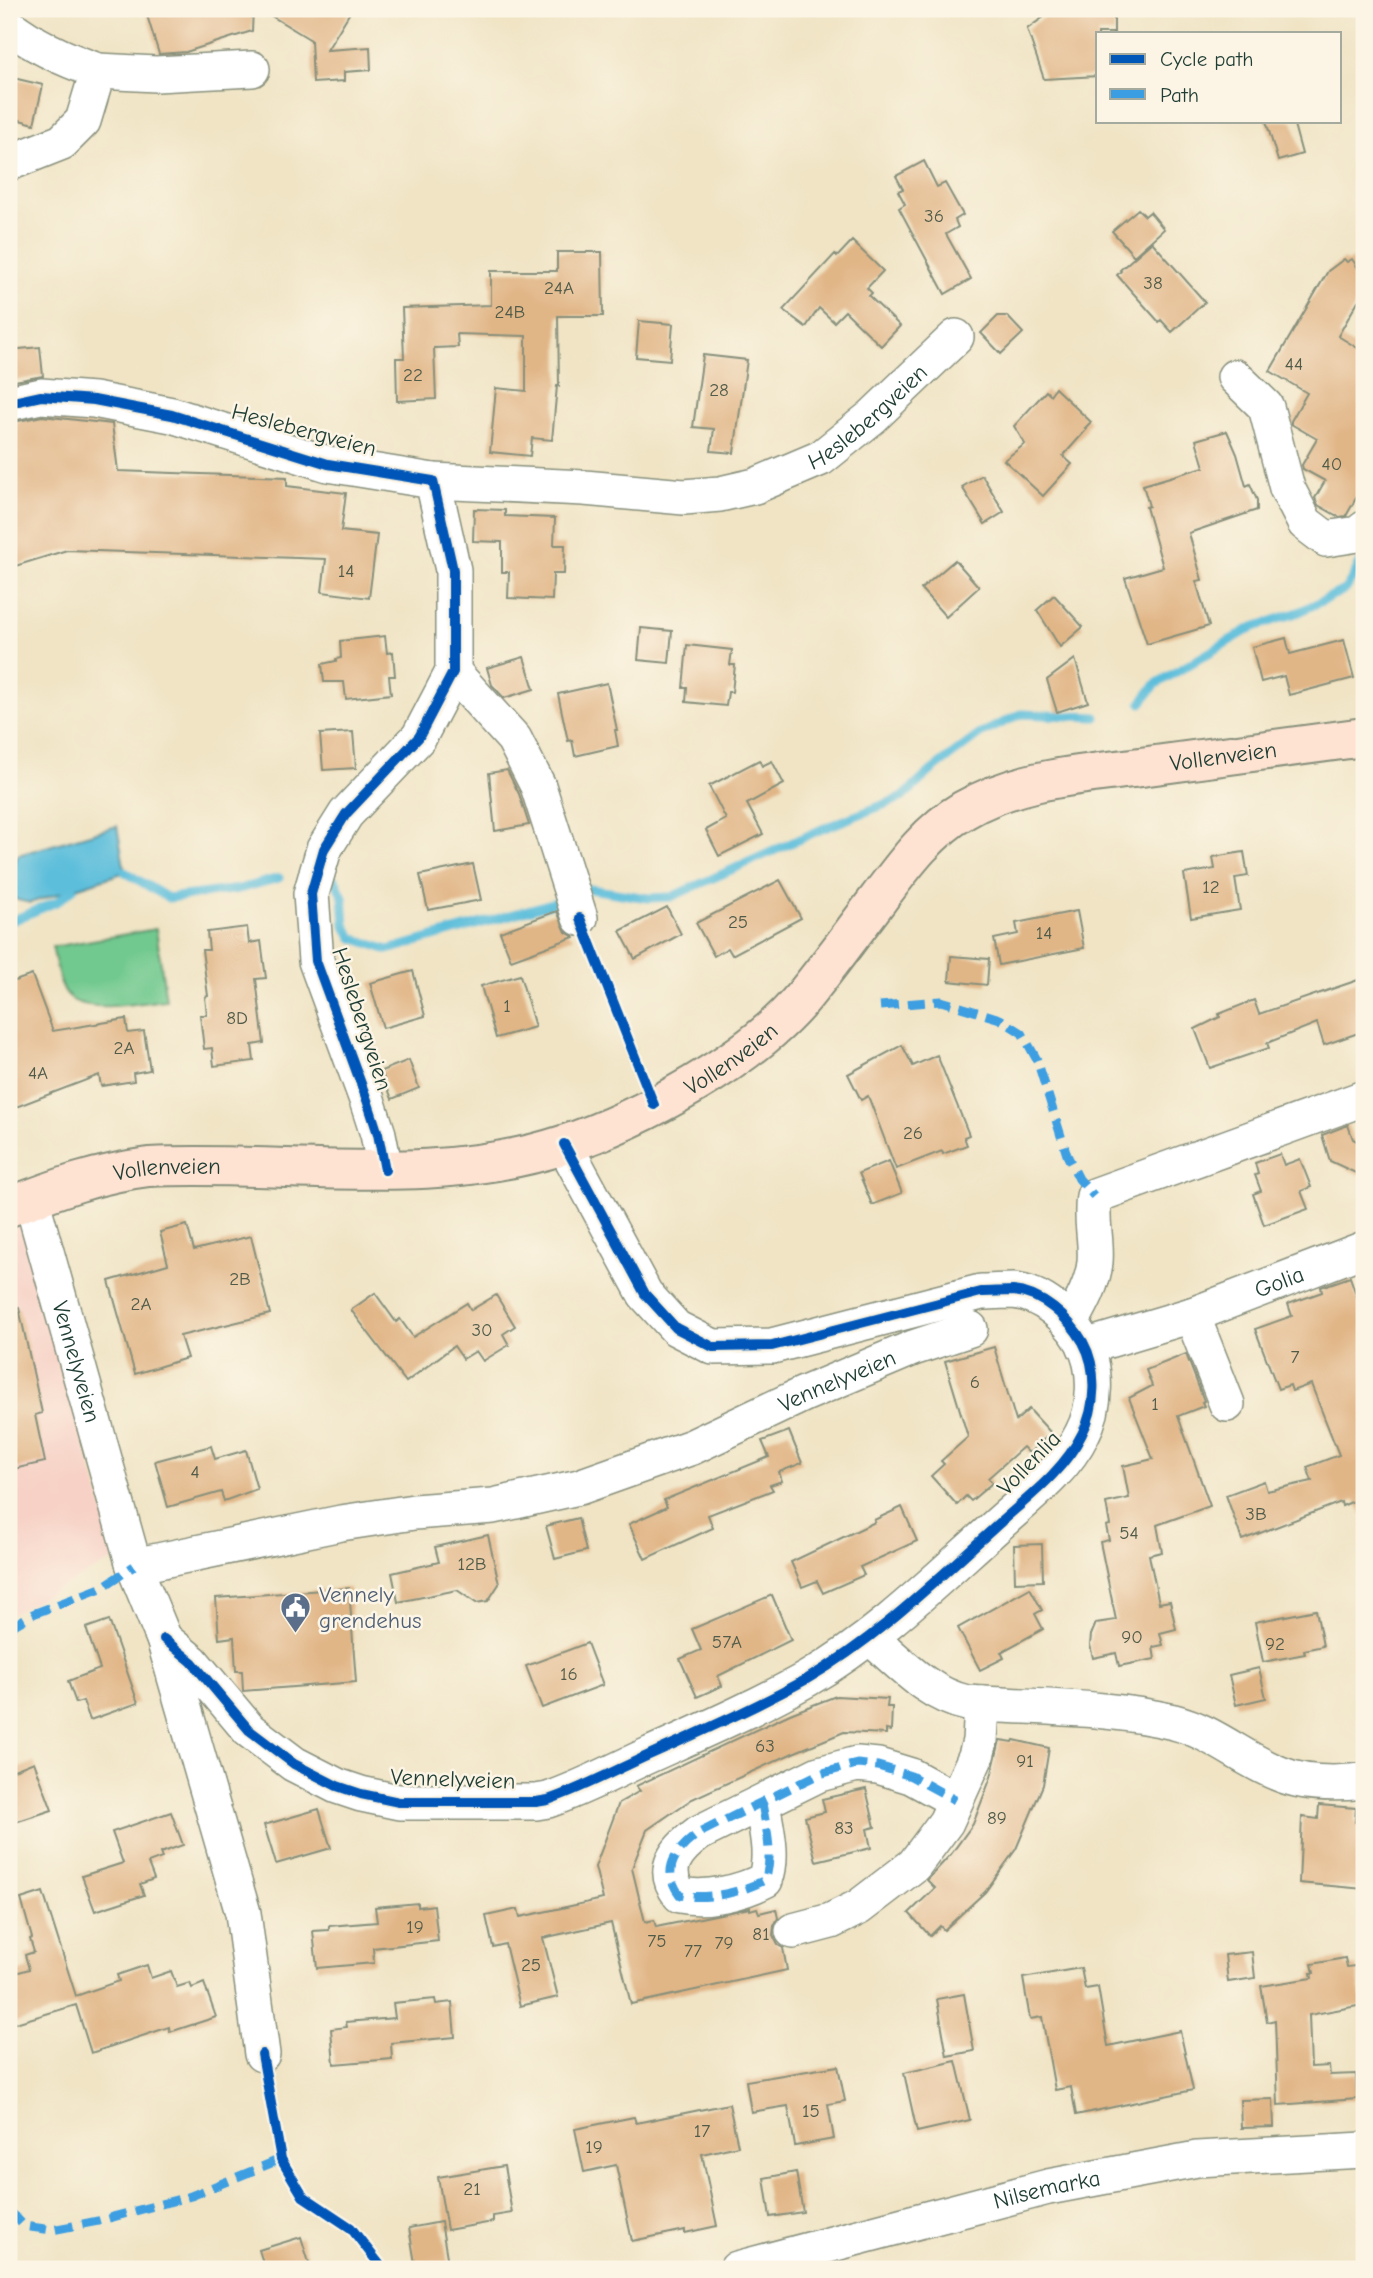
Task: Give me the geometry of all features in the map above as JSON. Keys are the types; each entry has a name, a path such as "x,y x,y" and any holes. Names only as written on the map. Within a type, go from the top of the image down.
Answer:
{"main road":[{"name":"Vollenveien","path":"20,1203 75,1182 120,1170 178,1165 385,1170 442,1168 488,1163 565,1144 654,1105 694,1084 773,1028 804,995 917,850 947,823 974,805 1003,791 1056,778 1364,737"}],"street":[{"path":"9,26 26,39 64,59 99,71 156,74 252,69"},
{"path":"9,163 62,142 83,121 99,71"},
{"name":"Heslebergveien","path":"9,404 41,397 94,400 172,415 328,464 433,481 584,488 684,497 720,494 755,486 821,458 872,417 956,337"},
{"path":"1235,377 1266,407 1287,488 1305,523 1326,539 1358,534 1364,529"},
{"name":"Heslebergveien","path":"385,1170 378,1134 367,1100 316,961 312,894 324,849 346,814 419,737 453,672 453,570 433,481"},
{"path":"453,672 514,739 538,786 580,918"},
{"path":"1078,1336 1084,1299 1095,1263 1091,1213 1094,1196 1364,1098"},
{"path":"565,1144 645,1294 676,1328 713,1346 772,1346 981,1292 1026,1294 1045,1303 1078,1336"},
{"name":"Vennelyveien","path":"20,1203 134,1566 164,1639 243,1913 262,2054"},
{"name":"Golia","path":"1078,1336 1192,1315 1364,1249"},
{"path":"1192,1315 1227,1404"},
{"name":"Vennelyveien","path":"134,1566 341,1523 414,1512 493,1506 579,1487 692,1447 804,1394 913,1348 970,1329"},
{"name":"Vollenlia","path":"548,1800 683,1740 806,1679 870,1636 901,1611 1002,1521 1067,1458 1082,1435 1092,1407 1092,1372 1078,1336"},
{"path":"870,1636 937,1693 952,1700 1156,1718 1192,1727 1282,1775 1331,1784 1364,1781"},
{"name":"Vennelyveien","path":"164,1639 192,1662 249,1730 294,1764 337,1786 400,1802 548,1800"},
{"path":"793,1931 831,1922 859,1908 904,1875 930,1846 946,1822 976,1756 980,1741 982,1704"},
{"path":"762,1803 819,1774 857,1764 878,1766 911,1776 955,1800"},
{"name":"Nilsemarka","path":"737,2269 1076,2182 1197,2159 1364,2150"}],"shaded area":[{"path":"21,1222 117,1558 9,1615 9,1228"}],"green space":[{"path":"156,929 166,1000 98,1006 74,1001 66,994 59,978 52,947"}],"water":[{"path":"117,826 125,872 30,903 9,898 9,879 18,855"}],"building":[{"path":"145,9 253,9 252,31 186,52 159,54"},
{"path":"260,9 352,9 327,50 370,47 371,70 344,72 344,81 313,83 311,40"},
{"path":"1055,9 1114,9 1114,32 1096,32 1096,76 1044,79 1027,29"},
{"path":"9,77 43,85 34,124 9,117"},
{"path":"1266,122 1293,122 1302,154 1278,161"},
{"path":"924,161 937,187 945,183 963,215 955,220 958,227 946,234 971,279 945,294 899,208 905,204 898,191 903,189 896,176"},
{"path":"1138,209 1145,216 1150,212 1164,229 1134,256 1112,231"},
{"path":"852,241 883,271 867,288 872,293 869,296 900,326 881,346 845,311 834,322 819,308 806,327 783,310 835,254 837,257"},
{"path":"1152,242 1205,302 1172,332 1161,320 1159,322 1117,275"},
{"path":"557,252 602,252 603,316 558,316 559,386 552,440 532,438 530,456 490,452 496,388 526,391 526,336 457,334 458,347 434,348 436,399 397,401 396,358 404,358 402,308 491,305 491,271 557,271"},
{"path":"1344,259 1347,262 1352,259 1364,277 1364,297 1358,301 1338,336 1364,352 1364,484 1346,516 1339,517 1318,505 1315,498 1325,481 1303,469 1302,465 1317,439 1291,424 1307,393 1270,371 1328,271"},
{"path":"998,316 1007,316 1023,333 1001,354 981,333"},
{"path":"639,321 673,324 670,360 636,357"},
{"path":"40,347 43,376 9,382 9,350"},
{"path":"703,355 747,360 734,453 711,451 714,429 693,427"},
{"path":"1055,388 1091,422 1063,456 1072,464 1043,496 1004,460 1025,444 1014,426 1046,391 1050,395"},
{"path":"42,416 112,424 118,471 287,477 287,486 346,493 341,531 377,535 369,598 322,592 326,559 67,550 9,568 9,423"},
{"path":"1227,431 1246,486 1250,484 1257,500 1257,510 1189,533 1202,580 1196,581 1209,626 1147,644 1125,578 1163,567 1146,507 1149,506 1143,485 1204,467 1196,440"},
{"path":"982,475 1004,512 985,524 962,487"},
{"path":"474,509 505,510 505,516 555,518 554,545 565,545 564,574 553,574 552,600 508,598 509,572 502,572 502,542 473,541"},
{"path":"955,560 979,587 946,617 921,589"},
{"path":"1054,595 1083,627 1060,647 1037,610"},
{"path":"641,628 672,631 669,663 638,660"},
{"path":"385,636 387,653 393,652 395,676 389,676 391,694 346,699 344,682 324,682 322,664 341,658 340,641"},
{"path":"1286,638 1290,654 1344,640 1354,678 1289,695 1284,676 1261,682 1252,647"},
{"path":"687,645 732,650 730,665 735,665 732,692 728,692 726,706 686,702 687,688 683,688"},
{"path":"524,657 534,689 504,698 492,685 487,668"},
{"path":"1075,659 1088,702 1057,712 1047,680"},
{"path":"607,683 618,746 575,756 572,740 568,741 558,694"},
{"path":"353,732 356,768 323,770 320,734"},
{"path":"759,760 762,766 772,761 784,784 747,804 763,834 719,856 706,830 726,819 709,786"},
{"path":"507,770 519,794 529,825 495,831 489,773"},
{"path":"1244,852 1248,876 1235,878 1240,910 1191,918 1184,874 1215,869 1213,857"},
{"path":"473,864 481,900 428,910 420,875"},
{"path":"780,880 801,918 732,955 728,948 714,956 696,923"},
{"path":"667,907 681,934 635,959 620,931"},
{"path":"557,911 566,932 574,937 511,960 500,932"},
{"path":"1077,911 1084,948 999,965 994,939 1018,934 1016,923"},
{"path":"247,927 249,943 261,941 266,978 256,979 264,1043 252,1045 254,1061 214,1066 212,1048 204,1049 200,1015 207,1015 205,997 208,996 202,950 209,950 207,932"},
{"path":"951,956 989,959 987,985 949,981"},
{"path":"413,971 425,1016 383,1028 370,983"},
{"path":"32,975 53,1031 126,1019 128,1033 144,1031 150,1070 133,1073 134,1081 101,1086 99,1075 16,1107 9,1087 9,983"},
{"path":"520,975 535,1027 496,1038 481,986"},
{"path":"1364,978 1364,1031 1324,1045 1317,1023 1267,1043 1269,1048 1210,1068 1195,1029 1220,1017 1219,1014 1254,1000 1259,1014"},
{"path":"902,1045 913,1066 937,1055 969,1135 964,1137 967,1145 943,1154 942,1151 896,1169 868,1096 861,1100 848,1074"},
{"path":"409,1060 419,1088 392,1099 381,1071"},
{"path":"1348,1125 1353,1139 1364,1145 1364,1177 1330,1161 1322,1135"},
{"path":"1280,1154 1284,1165 1300,1159 1311,1187 1301,1191 1308,1209 1264,1225 1253,1194 1261,1191 1255,1175 1258,1174 1255,1163"},
{"path":"889,1161 902,1193 872,1205 859,1173"},
{"path":"187,1225 194,1250 251,1236 270,1314 180,1336 187,1358 135,1374 109,1281 168,1264 160,1232"},
{"path":"1350,1277 1364,1317 1364,1516 1356,1500 1342,1506 1341,1502 1242,1540 1226,1495 1264,1481 1267,1491 1312,1481 1307,1467 1339,1455 1311,1384 1292,1391 1290,1385 1278,1389 1255,1329 1292,1316 1288,1304 1322,1292 1321,1287"},
{"path":"375,1293 396,1322 400,1319 413,1337 467,1303 471,1310 496,1295 515,1326 503,1334 509,1345 483,1361 476,1351 463,1359 454,1346 406,1382 351,1310"},
{"path":"19,1308 42,1413 35,1415 45,1462 9,1470 9,1309"},
{"path":"994,1347 1016,1421 1029,1409 1051,1433 1029,1453 1023,1447 988,1478 992,1483 971,1501 966,1496 957,1505 931,1476 944,1464 941,1461 968,1437 945,1361"},
{"path":"1186,1354 1204,1406 1178,1416 1210,1506 1157,1525 1162,1552 1149,1555 1159,1603 1170,1601 1176,1629 1160,1633 1163,1645 1153,1647 1155,1659 1119,1666 1116,1653 1093,1658 1090,1645 1096,1623 1116,1620 1100,1542 1109,1540 1106,1526 1110,1525 1106,1503 1129,1498 1123,1466 1153,1459 1129,1398 1152,1386 1146,1370"},
{"path":"789,1431 802,1463 779,1472 782,1481 770,1485 773,1490 708,1515 713,1528 645,1559 629,1524 667,1507 664,1500 769,1457 762,1441"},
{"path":"211,1446 215,1459 246,1450 257,1489 224,1501 221,1492 168,1507 155,1461"},
{"path":"902,1507 917,1541 860,1567 864,1575 823,1593 817,1581 802,1587 791,1562"},
{"path":"578,1518 586,1551 555,1559 546,1526"},
{"path":"488,1535 499,1584 488,1601 476,1603 457,1590 398,1602 392,1573 439,1562 435,1547"},
{"path":"1042,1544 1043,1581 1015,1582 1014,1545"},
{"path":"349,1588 356,1682 243,1691 242,1671 236,1671 234,1637 219,1639 216,1598"},
{"path":"1030,1588 1042,1610 1035,1614 1043,1629 1001,1652 1004,1658 980,1670 958,1628"},
{"path":"772,1595 791,1640 718,1676 722,1686 697,1697 680,1659 701,1650 692,1629"},
{"path":"1316,1610 1323,1646 1304,1650 1305,1654 1263,1662 1255,1622"},
{"path":"109,1620 138,1703 90,1720 83,1701 76,1703 68,1681 100,1669 86,1628"},
{"path":"587,1643 603,1685 542,1708 526,1666"},
{"path":"1259,1668 1266,1698 1236,1705 1229,1675"},
{"path":"836,1696 888,1699 887,1707 892,1707 891,1731 886,1730 886,1734 844,1732 692,1799 647,1830 632,1868 645,1922 654,1920 656,1927 750,1908 757,1908 759,1913 776,1909 778,1918 773,1935 778,1945 783,1948 787,1970 631,2004 611,1923 543,1938 558,1997 520,2006 505,1944 493,1947 486,1916 518,1909 520,1917 603,1899 595,1867 619,1803 640,1791 636,1786 790,1714"},
{"path":"1000,1740 1014,1740 1049,1748 1043,1785 1016,1849 985,1892 944,1930 940,1926 930,1936 909,1913 935,1888 927,1880 973,1824 991,1777"},
{"path":"34,1762 52,1810 9,1824 9,1772"},
{"path":"866,1789 875,1827 867,1829 871,1848 816,1861 805,1817 825,1812 822,1799"},
{"path":"1319,1805 1356,1808 1355,1822 1364,1823 1364,1889 1299,1883 1302,1817 1318,1819"},
{"path":"319,1809 331,1848 276,1864 264,1825"},
{"path":"171,1812 183,1845 160,1853 162,1858 148,1863 154,1879 140,1884 144,1895 95,1911 82,1876 123,1863 112,1832"},
{"path":"43,1892 76,1996 119,1981 117,1975 147,1965 151,1978 171,1971 177,1987 190,1983 192,1988 204,1983 216,2017 170,2032 169,2027 91,2053 76,2005 9,2025 9,1975 29,1969 25,1955 34,1952 21,1899"},
{"path":"418,1903 418,1907 434,1905 438,1941 373,1948 374,1963 317,1968 313,1931 329,1930 329,1926 377,1922 375,1907"},
{"path":"1252,1952 1255,1978 1228,1982 1225,1955"},
{"path":"1345,1958 1347,1967 1356,1966 1363,2005 1309,2015 1311,2067 1329,2066 1330,2075 1356,2074 1357,2099 1278,2105 1275,2020 1267,2022 1261,1986 1312,1978 1312,1964"},
{"path":"1081,1968 1085,1989 1098,1987 1108,2046 1180,2031 1193,2090 1076,2115 1071,2087 1055,2090 1042,2017 1030,2019 1023,1978"},
{"path":"964,1994 974,2051 947,2056 937,1999"},
{"path":"435,1999 436,2004 452,2002 455,2037 391,2043 392,2059 334,2064 331,2029 347,2027 346,2022 395,2018 393,2003"},
{"path":"956,2061 970,2120 917,2132 904,2073"},
{"path":"838,2066 845,2101 828,2104 834,2139 795,2146 788,2106 751,2112 746,2081"},
{"path":"1273,2099 1274,2127 1241,2128 1240,2100"},
{"path":"729,2104 738,2146 702,2154 717,2226 632,2241 616,2165 584,2172 575,2129 634,2117 636,2123"},
{"path":"504,2166 512,2213 493,2216 493,2222 447,2230 438,2177"},
{"path":"796,2172 803,2212 770,2217 764,2178"},
{"path":"441,2222 448,2263 416,2269 409,2228"},
{"path":"301,2237 311,2269 265,2269 259,2250"}],"waterway":[{"path":"1141,703 1156,684 1251,628 1299,612 1346,589 1364,557"},
{"path":"583,888 648,898 671,897 822,829 903,797 931,771 980,734 1021,714 1096,717"},
{"path":"125,872 168,898 239,889 279,878"},
{"path":"329,878 335,880 343,897 345,925 353,938 388,950 559,901"},
{"path":"9,922 58,901 73,889"}],"marked path":[{"path":"880,1006 941,1001 1000,1019 1022,1033 1037,1060 1067,1155 1079,1179 1094,1196"},
{"path":"9,1628 33,1614 101,1588 134,1566"},
{"path":"762,1803 769,1852 765,1880 745,1889 723,1894 701,1897 680,1895 674,1886 671,1868 678,1853 691,1839 819,1774 857,1764 878,1766 911,1776 955,1800"},
{"path":"9,2210 24,2226 52,2230 98,2221 191,2196 281,2159"}],"cycle path":[{"path":"9,403 41,396 94,400 172,415 328,464 433,481 453,570 453,672 419,737 346,814 324,849 311,894 316,961 367,1100 378,1134 385,1170"},
{"path":"580,918 654,1105"},
{"path":"164,1639 192,1662 249,1730 294,1764 337,1786 399,1802 548,1800 749,1709 832,1663 926,1590 1042,1486 1074,1448 1087,1424 1090,1412 1093,1388 1091,1364 1077,1333 1054,1308 1034,1296 1013,1291 981,1292 772,1346 713,1347 676,1328 645,1294 564,1144"},
{"path":"262,2054 281,2159 303,2196 351,2228 383,2269"}],"place":[{"name":"Vennely grendehus","path":"296,1634"}]}
